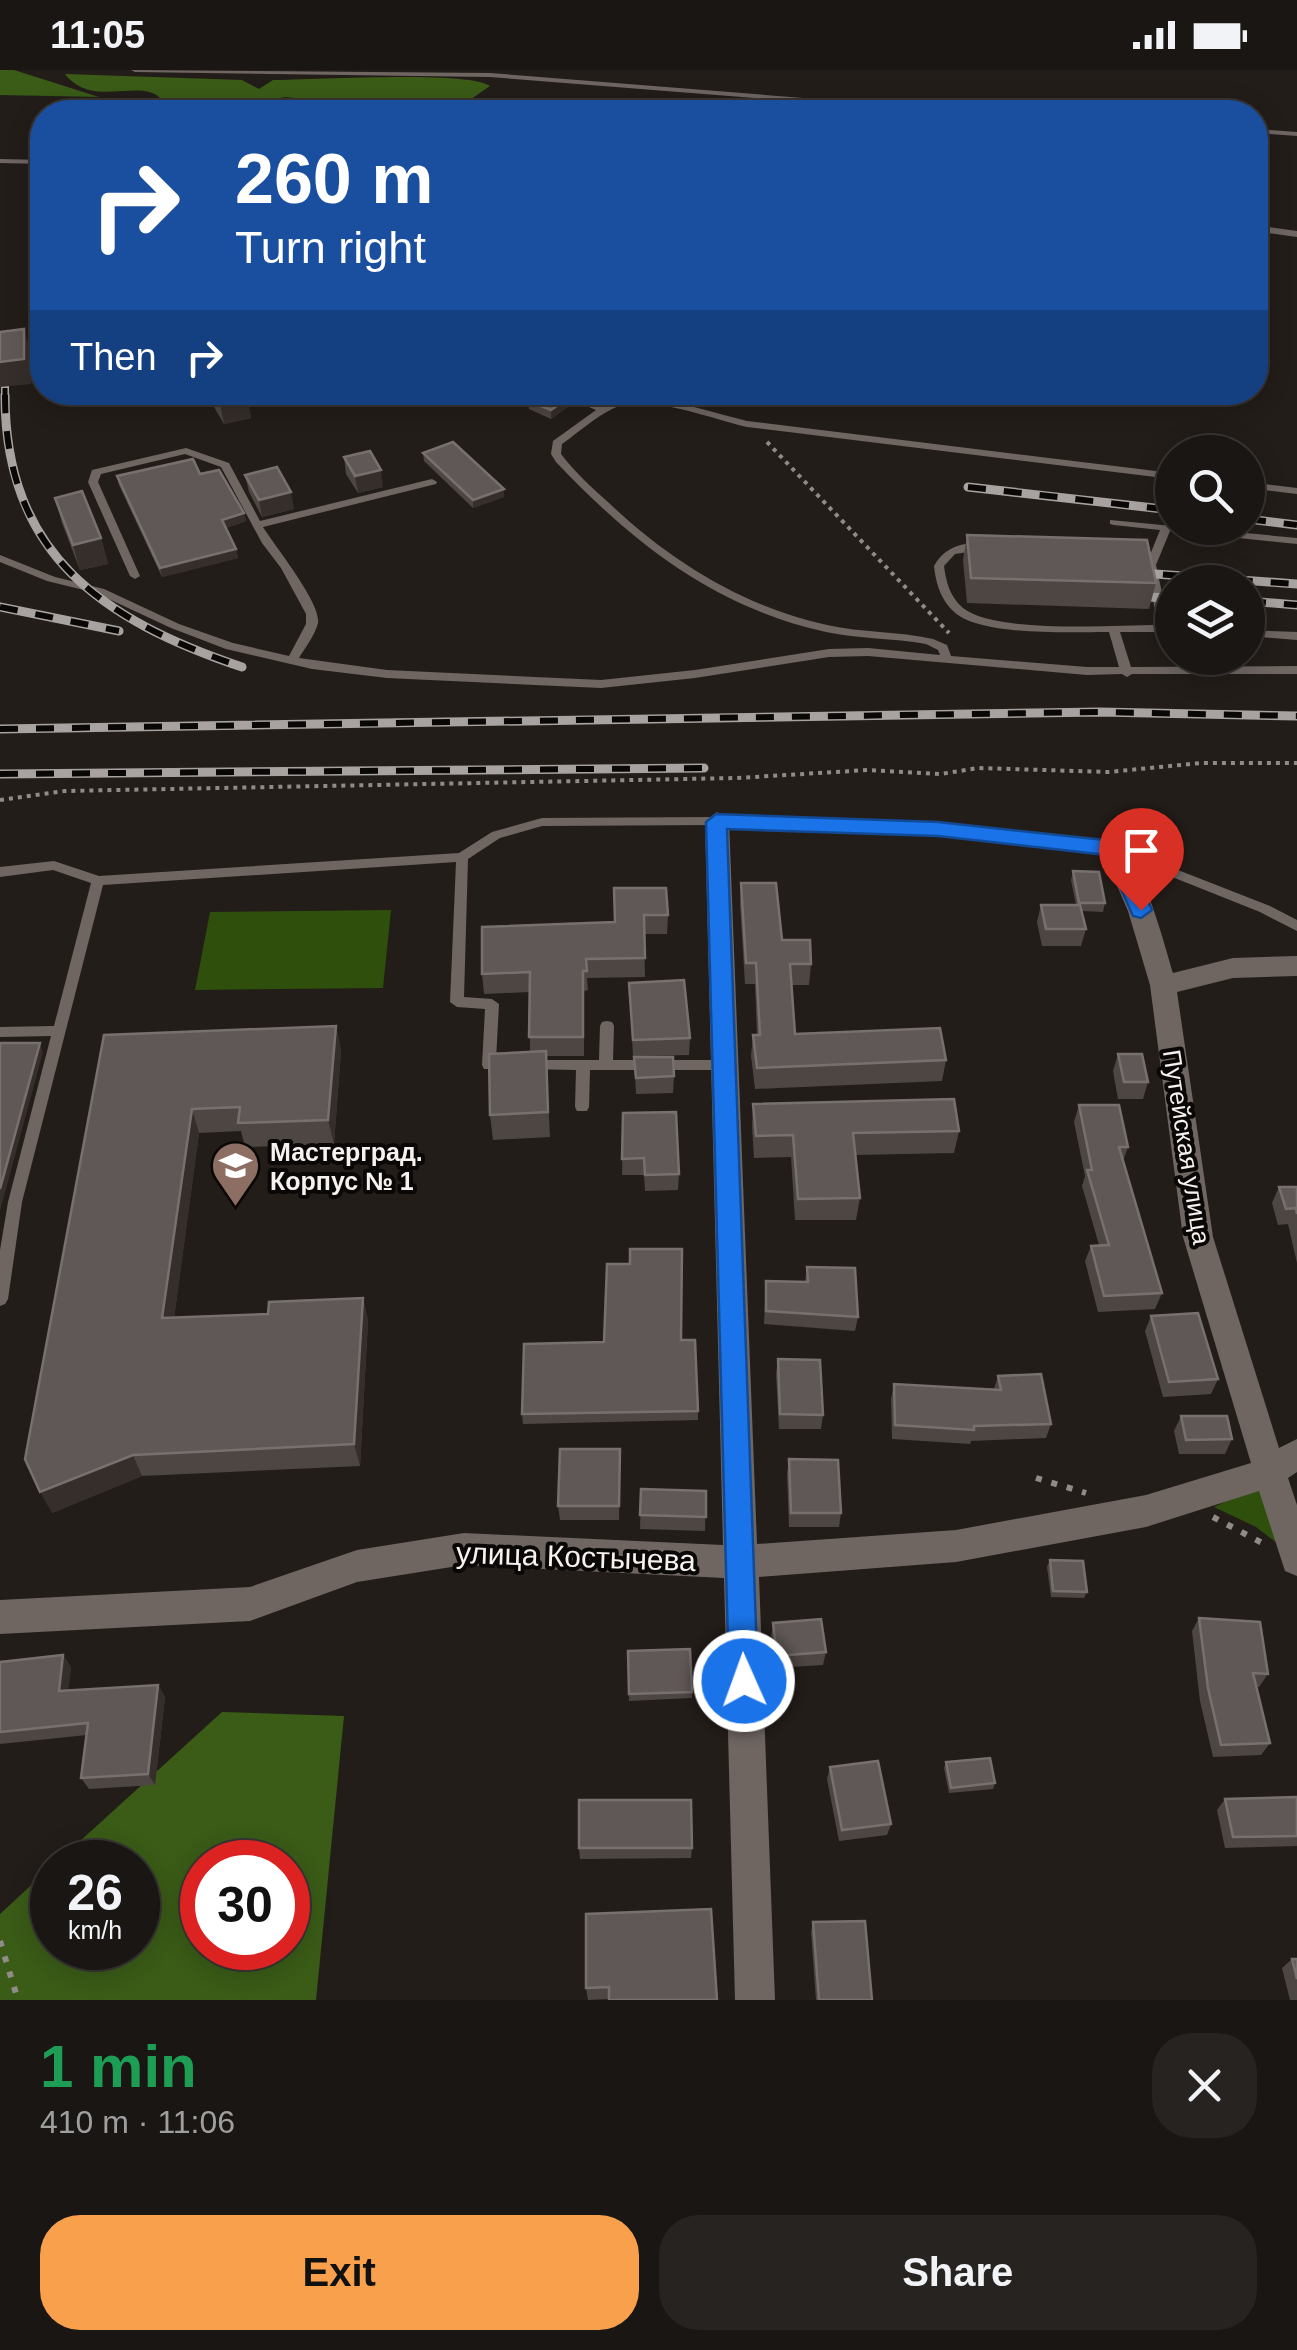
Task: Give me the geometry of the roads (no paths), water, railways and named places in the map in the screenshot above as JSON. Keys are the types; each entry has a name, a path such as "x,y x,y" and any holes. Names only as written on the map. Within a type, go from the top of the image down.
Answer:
{"street":[{"path":"716,822 755,2000"},
{"name":"Путейская улица","path":"1114,849 1141,910 1164,986 1198,1237 1283,1463 1297,1560"},
{"path":"1164,986 1233,968 1297,966"},
{"name":"улица Костычева","path":"0,1617 250,1604 357,1566 464,1549 739,1562 956,1546 1146,1511 1283,1463"}],"lane":[{"path":"135,70 490,75 804,100"},
{"path":"1268,132 1297,134"},
{"path":"0,162 30,162"},
{"path":"1268,230 1297,234"},
{"path":"592,405 605,410"},
{"path":"620,405 605,410 557,443 556,454 594,497 662,555 708,585 760,609 830,629 929,641 942,648 946,657"},
{"path":"655,405 686,408 730,421 1155,474"},
{"path":"135,576 93,482 96,472 176,452 199,454 225,465 312,614 312,624 292,661"},
{"path":"257,525 432,482"},
{"path":"1265,487 1297,492"},
{"path":"1114,522 1155,527"},
{"path":"1265,538 1297,541"},
{"path":"1155,586 1151,573 1158,545"},
{"path":"1004,548 954,549 942,558 942,588 963,612 994,623 1155,629"},
{"path":"1134,554 1153,555"},
{"path":"0,558 51,578 100,591 174,626 230,646 292,661 387,674 582,684 695,674 828,652 946,657 1127,673 1297,670"},
{"path":"1113,628 1127,673"},
{"path":"1265,634 1297,636"},
{"path":"0,872 54,865 98,880 462,856 496,834 542,822 716,822 938,829 1114,849 1265,909 1297,926"},
{"path":"462,856 457,1002 492,1004 490,1066 724,1065"},
{"path":"0,1299 14,1202 98,880"},
{"path":"606,1026 606,1065"},
{"path":"0,1032 59,1031"},
{"path":"582,1106 583,1065"}],"railway":[{"path":"5,360 5,395"},
{"path":"5,395 9,451 22,498 43,539 71,573 106,602 146,627 242,667"},
{"path":"968,487 1155,508"},
{"path":"1265,521 1297,525"},
{"path":"1127,572 1297,584"},
{"path":"1123,596 1155,597"},
{"path":"1265,602 1297,605"},
{"path":"0,607 119,631"},
{"path":"0,729 1100,712 1297,716"},
{"path":"0,774 704,768"}],"place":[{"name":"Мастерград. Корпус № 1","path":"235,1208"}]}
